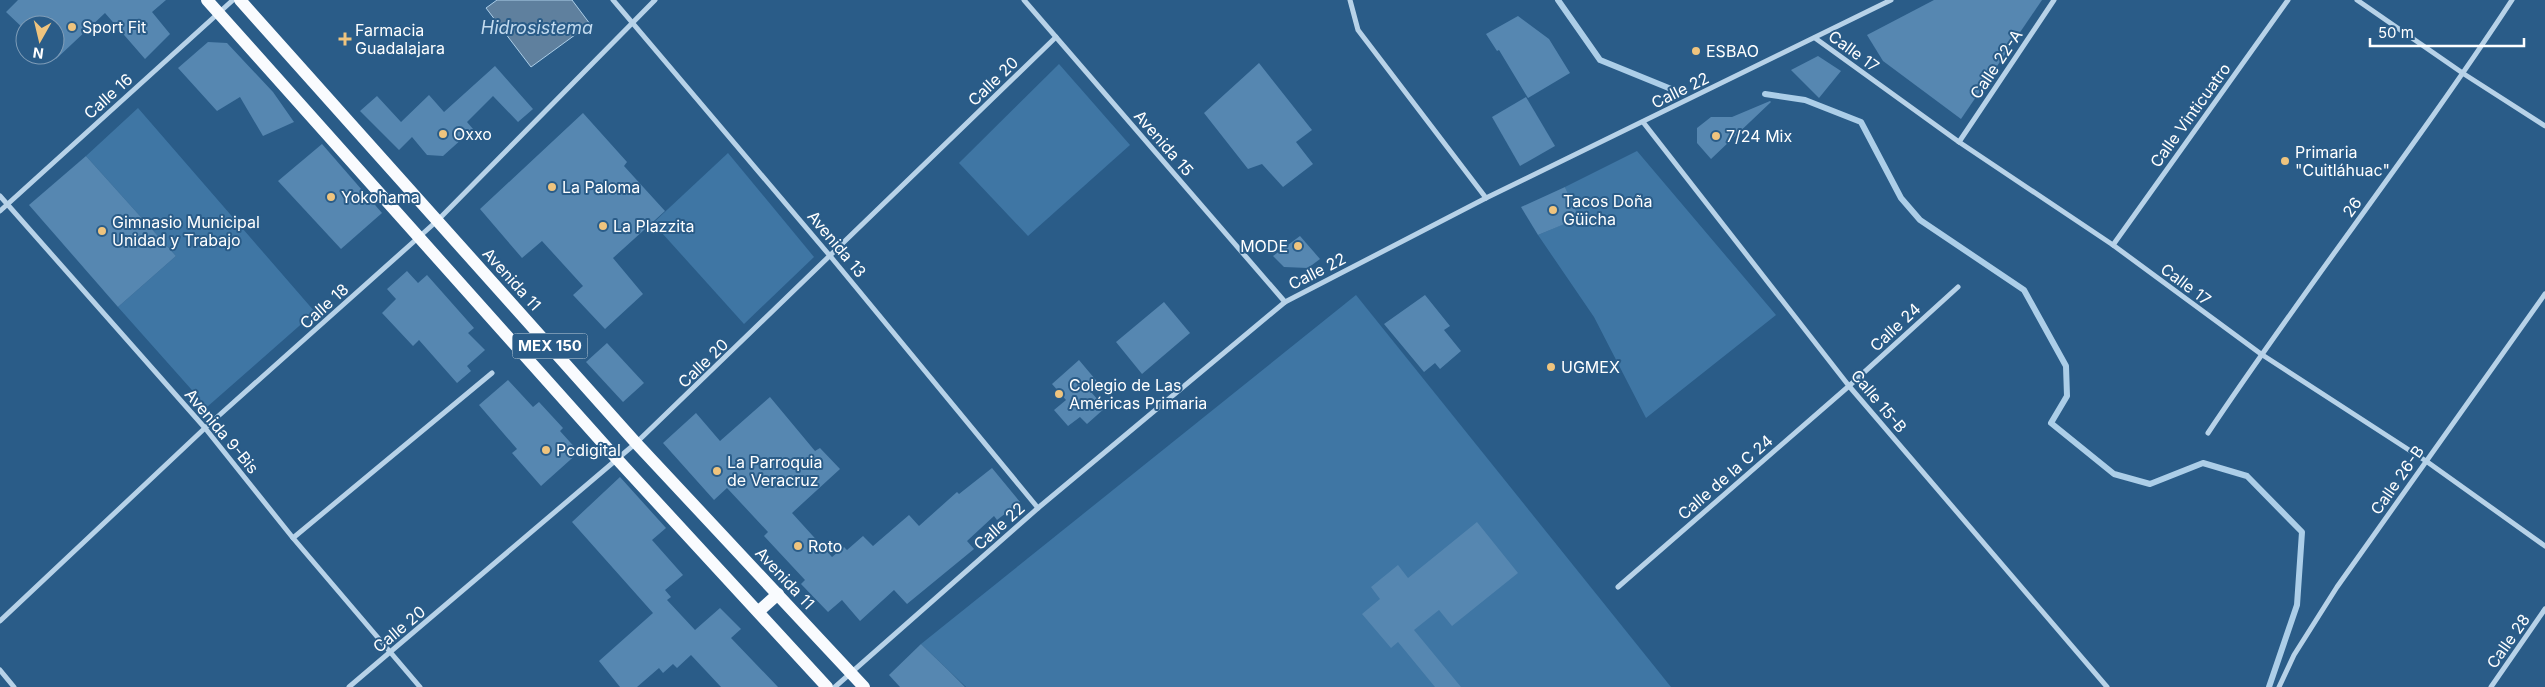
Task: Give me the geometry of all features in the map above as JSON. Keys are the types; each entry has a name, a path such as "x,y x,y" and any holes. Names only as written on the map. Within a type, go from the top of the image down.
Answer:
{"main road":[{"name":"MEX 150","path":"208,0 617,459 827,687"},
{"name":"Avenida 11","path":"240,0 636,443 864,687"},
{"path":"759,611 778,594"}],"street":[{"name":"Calle 16","path":"0,211 233,0"},
{"name":"Avenida 13","path":"613,0 831,257 1038,508"},
{"name":"Calle 18","path":"0,621 206,428 438,220 656,0"},
{"name":"Avenida 15","path":"1024,0 1285,302"},
{"path":"1350,0 1358,30 1486,198"},
{"name":"Calle 22","path":"835,687 1038,508 1285,302 1486,198 1891,0"},
{"name":"Calle 22-A","path":"1959,142 2054,0"},
{"name":"Calle Vinticuatro","path":"2113,245 2288,0"},
{"path":"2356,0 2464,74 2545,126"},
{"name":"26","path":"2208,434 2261,354 2464,74 2512,0"},
{"name":"Calle 20","path":"349,687 636,443 831,257 1056,37"},
{"name":"Calle 17","path":"1815,38 1959,142 2113,245 2261,354 2426,461 2545,546"},
{"name":"Calle 15-B","path":"1643,122 1849,386 2107,687"},
{"name":"Avenida 9-Bis","path":"0,196 206,428 293,538 420,687"},
{"name":"Calle 24","path":"1849,386 1958,287"},
{"name":"Calle 26-B","path":"2279,687 2294,655 2337,587 2545,294"},
{"path":"293,538 492,373"},
{"name":"Calle de la C 24","path":"1618,587 1849,386"},
{"name":"Calle 28","path":"2491,687 2545,609"},
{"path":"0,670 14,687"}],"shaded area":[{"path":"1059,64 1130,145 1028,236 959,163"},
{"path":"138,108 315,312 207,407 118,307 176,256 86,156"},
{"path":"1637,151 1776,315 1646,418 1594,317 1538,235 1578,218 1565,187"},
{"path":"728,153 814,257 744,324 653,223"},
{"path":"1356,295 1671,687 966,687 921,644"}],"water":[{"name":"Hidrosistema","path":"497,0 572,0 590,24 531,67 486,8"}],"building":[{"path":"18,0 166,0 152,12 170,34 145,59 105,13 65,51 65,15 15,15 15,21 6,12"},
{"path":"1934,0 2042,0 1961,119 1883,61 1867,35"},
{"path":"1518,16 1549,39 1570,73 1528,98 1499,50 1497,51 1486,34"},
{"path":"208,42 227,43 273,92 294,122 263,136 240,97 217,111 178,68"},
{"path":"1818,56 1841,71 1819,98 1791,70"},
{"path":"1259,63 1312,130 1296,142 1313,164 1283,187 1262,164 1248,169 1204,113"},
{"path":"495,66 533,109 518,122 493,96 467,122 473,129 443,156 427,155 412,137 399,150 360,111 377,96 401,122 429,95 444,112"},
{"path":"1526,97 1555,146 1520,166 1492,117"},
{"name":"7/24 Mix","path":"1770,101 1711,159 1697,143 1697,128 1711,117 1732,117"},
{"path":"583,113 627,162 624,166 665,211 613,258 643,294 605,329 573,295 583,286 542,241 522,258 480,209"},
{"name":"Yokohama","path":"322,144 382,213 341,249 278,181"},
{"name":"Gimnasio Municipal Unidad y Trabajo","path":"86,156 176,256 118,307 29,205"},
{"path":"1565,187 1579,218 1538,235 1521,207"},
{"name":"MODE","path":"1300,236 1320,259 1308,268 1284,267 1273,256"},
{"path":"407,271 418,283 427,275 474,328 468,333 485,350 467,366 471,371 457,383 419,340 413,346 382,313 396,299 387,289"},
{"path":"1425,295 1450,326 1444,330 1461,351 1440,369 1435,363 1424,372 1384,324"},
{"path":"1164,302 1190,333 1142,374 1116,342"},
{"path":"607,343 644,383 623,402 586,362"},
{"path":"1079,360 1100,385 1091,392 1105,408 1087,424 1080,417 1068,426 1054,410 1066,400 1052,384"},
{"path":"508,380 533,407 539,402 563,428 560,431 579,452 541,486 512,453 517,449 479,405"},
{"path":"770,397 815,451 820,448 840,469 792,513 832,557 844,547 847,550 863,536 873,546 909,515 919,526 957,492 959,494 992,468 1020,502 997,520 994,516 967,541 974,549 907,604 894,590 860,621 842,600 828,612 801,584 805,580 764,536 768,532 727,488 714,500 663,443 696,413 720,441"},
{"path":"620,477 666,528 652,540 683,575 665,590 671,597 667,600 695,630 720,608 741,629 731,638 778,687 721,687 691,655 677,668 673,664 663,673 659,668 637,687 620,687 599,661 653,613 572,522"},
{"path":"1477,522 1518,573 1452,626 1439,610 1414,630 1461,687 1435,687 1398,642 1391,648 1362,614 1380,599 1371,587 1398,565 1408,578"},
{"path":"921,644 965,687 900,687 889,675"}],"waterway":[{"path":"1558,0 1600,60 1681,93"},
{"path":"1765,94 1805,100 1861,122 1901,198 1920,220 2024,290 2066,366 2067,396 2051,423 2114,474 2150,484 2203,463 2247,476 2302,532 2297,605 2269,687"}],"place":[{"name":"Sport Fit","path":"72,27"},
{"name":"Farmacia Guadalajara","path":"345,39"},
{"name":"ESBAO","path":"1696,51"},
{"name":"Oxxo","path":"443,134"},
{"name":"7/24 Mix","path":"1716,136"},
{"name":"Primaria \"Cuitláhuac\"","path":"2285,161"},
{"name":"La Paloma","path":"552,187"},
{"name":"Yokohama","path":"331,197"},
{"name":"Tacos Doña Güicha","path":"1553,210"},
{"name":"La Plazzita","path":"603,226"},
{"name":"Gimnasio Municipal Unidad y Trabajo","path":"102,231"},
{"name":"MODE","path":"1298,246"},
{"name":"UGMEX","path":"1551,367"},
{"name":"Colegio de Las Américas Primaria","path":"1059,394"},
{"name":"Pcdigital","path":"546,450"},
{"name":"La Parroquia de Veracruz","path":"717,471"},
{"name":"Roto","path":"798,546"}]}
